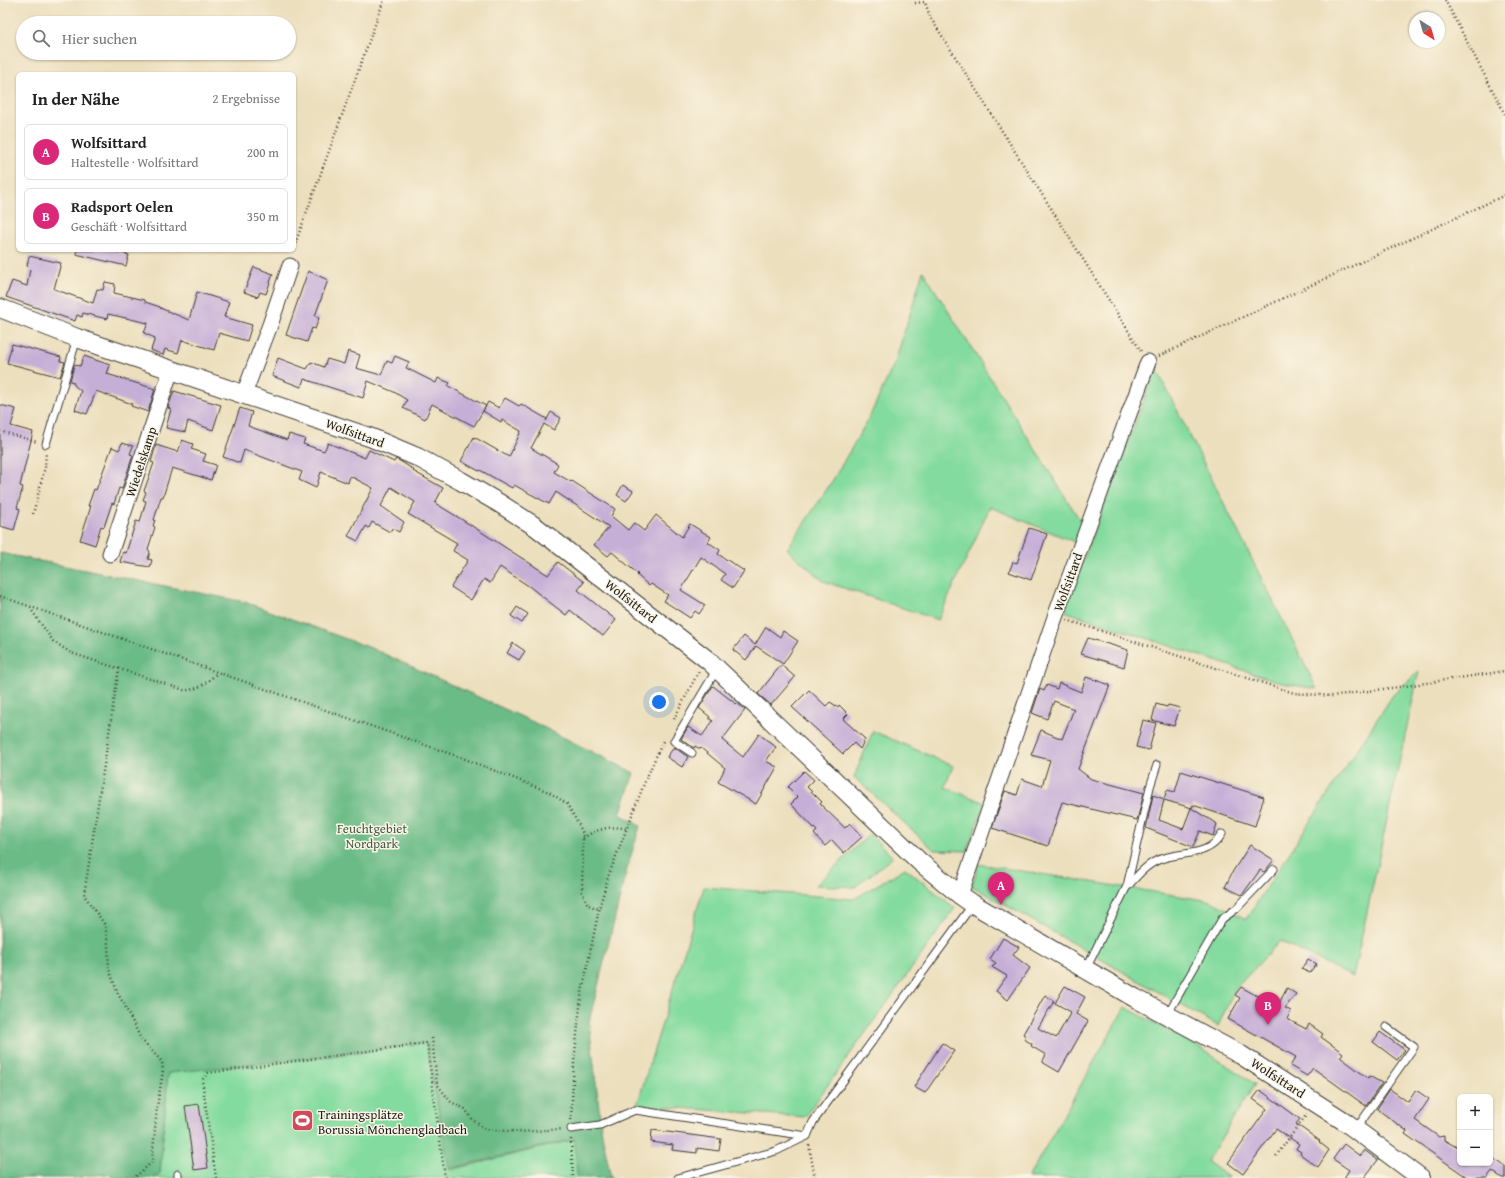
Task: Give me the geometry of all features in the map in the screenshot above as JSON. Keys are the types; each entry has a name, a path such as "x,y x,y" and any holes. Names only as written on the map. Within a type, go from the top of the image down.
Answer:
{"street":[{"path":"244,394 290,266"},
{"name":"Wolfsittard","path":"0,308 77,338 379,441 417,457 499,503 536,527 713,665 920,862 966,900 1167,1015 1242,1055 1356,1129 1421,1178"},
{"name":"Wolfsittard","path":"966,900 1055,617 1148,362"},
{"name":"Wiedelskamp","path":"110,554 171,370"}],"lane":[{"path":"46,444 77,338"},
{"path":"692,753 674,741 713,665"},
{"path":"1086,969 1127,886 1150,787 1157,766"},
{"path":"1127,886 1156,860 1174,854 1203,851 1218,840 1222,834"},
{"path":"1167,1015 1222,919 1236,908 1274,869"},
{"path":"678,1178 776,1151 807,1136 813,1122 966,900"},
{"path":"1356,1129 1414,1047 1386,1027"},
{"path":"571,1129 600,1125 635,1110 807,1136"}],"path":[{"path":"296,242 384,0"},
{"path":"1445,0 1505,114"},
{"path":"915,3 925,1 930,17 1148,362 1505,195"},
{"path":"0,431 46,444 45,467 33,514"},
{"path":"0,596 465,759 549,792 567,804 579,823 583,838 582,892 588,905 599,909"},
{"path":"30,607 53,641 71,653 184,690 192,691 217,672"},
{"path":"1055,617 1294,693 1332,696 1505,671"},
{"path":"674,720 695,676 713,665"},
{"path":"119,668 84,895 104,925 108,944 109,969 118,994 141,1039 162,1062 163,1072 157,1108 152,1162 134,1178"},
{"path":"573,1178 571,1129 574,1062 581,997 599,909 608,877 646,779 664,738"},
{"path":"583,838 615,826 627,828"},
{"path":"432,1038 437,1084 451,1102 465,1109 473,1120 485,1130 520,1132 571,1129"},
{"path":"216,1178 202,1080 208,1073 427,1043 445,1178"},
{"path":"1276,1156 1316,1103"},
{"path":"807,1136 815,1178"}],"green space":[{"path":"923,271 1083,525 1077,543 990,507 938,620 823,581 787,549 833,480 869,418 895,362"},
{"path":"1156,368 1317,689 1282,683 1064,611"},
{"name":"Feuchtgebiet Nordpark","path":"0,553 245,602 371,648 533,722 634,773 620,814 640,826 627,869 589,1022 602,1134 611,1178 577,1178 575,1139 449,1169 426,1043 330,1056 168,1073 160,1173 154,1178 113,1178 108,1174 82,1176 81,1178 0,1178"},
{"path":"1419,671 1353,977 1280,941 1235,989 1218,1026 972,886 978,864 1211,901 1246,919 1393,695"},
{"path":"873,731 953,766 945,787 985,803 967,851 934,850 854,777"},
{"path":"870,834 893,857 855,887 816,885"},
{"path":"905,868 955,908 805,1117 637,1105 704,887 854,899"},
{"path":"1125,1007 1202,1049 1255,1084 1207,1161 1229,1178 1028,1178"},
{"name":"Trainingsplätze Borussia Mönchengladbach","path":"429,1040 450,1170 577,1139 578,1178 154,1178 160,1173 168,1073"}],"building":[{"path":"76,252 117,252 129,255 126,266 76,254"},
{"path":"29,256 61,263 54,289 93,303 97,289 103,290 105,282 115,284 114,293 145,300 145,302 189,320 197,292 229,302 224,317 252,325 247,341 219,333 214,350 182,340 178,353 165,349 163,355 151,350 155,338 144,333 148,323 108,314 107,319 83,313 82,317 77,315 75,321 6,297 12,281 27,286 30,269 27,266"},
{"path":"254,267 273,274 266,294 260,292 258,297 244,292"},
{"path":"308,271 328,280 315,316 319,318 315,329 312,328 307,342 286,335"},
{"path":"12,344 61,357 60,361 65,362 60,377 7,363"},
{"path":"348,351 360,355 356,368 381,375 387,361 392,363 395,356 409,362 406,368 436,383 438,378 450,383 448,386 486,406 474,426 432,404 425,419 403,408 407,400 394,392 368,381 363,398 304,379 301,387 272,376 278,358 307,369 311,362 324,367 327,359 344,364"},
{"path":"84,356 110,365 107,374 155,389 148,412 131,406 132,404 96,391 87,414 75,410 81,391 73,382 70,381 74,365 80,366"},
{"path":"174,391 221,405 213,430 188,421 185,432 166,428 171,409 168,408"},
{"path":"505,398 519,406 521,404 547,419 546,421 551,412 561,418 554,430 544,424 531,448 558,464 554,472 571,482 572,481 615,509 611,516 628,530 634,523 644,531 656,515 682,537 690,524 711,537 708,542 720,550 718,554 744,571 733,588 721,580 725,574 701,557 681,590 705,605 699,614 695,611 690,618 664,601 668,595 651,584 649,586 637,575 638,574 612,552 608,556 594,545 609,527 556,492 549,504 514,485 512,488 461,461 474,437 509,457 521,431 502,420 501,422 483,411 488,402 499,408"},
{"path":"0,405 16,409 11,426 33,432 20,486 23,487 17,508 20,509 14,530 0,526"},
{"path":"240,408 252,412 248,426 287,440 289,434 305,439 303,444 324,451 328,443 365,458 369,450 394,462 396,459 400,461 414,470 413,471 443,488 435,503 548,575 558,562 584,582 578,590 616,620 603,636 570,610 566,615 530,587 500,567 490,583 484,579 471,600 451,587 468,560 453,551 457,543 408,514 415,502 391,487 381,506 404,522 399,532 392,528 390,532 372,522 369,528 366,526 358,541 348,536 373,488 350,476 348,483 321,472 316,488 299,480 302,472 244,450 240,463 223,457"},
{"path":"182,440 193,444 191,449 206,454 203,461 216,465 211,480 172,468 154,520 153,526 155,527 148,549 150,552 148,559 152,560 150,567 120,562 123,552 126,553 136,521 140,522 146,501 143,500 146,492 144,491 154,463 151,462 156,445 178,452"},
{"path":"122,443 133,446 130,454 133,455 122,489 119,488 104,527 101,526 95,545 80,540 91,506 88,506 94,489 96,490 112,447 119,450"},
{"path":"623,485 633,491 626,501 617,495"},
{"path":"1029,528 1047,534 1031,580 1009,572 1013,562 1017,563"},
{"path":"517,607 528,614 522,623 511,616"},
{"path":"766,627 780,637 783,631 798,641 783,664 756,646 746,660 733,650 744,636 755,645"},
{"path":"1088,638 1128,650 1124,667 1081,654"},
{"path":"513,643 525,651 519,660 507,653"},
{"path":"781,665 795,677 771,705 758,694"},
{"path":"1086,677 1110,685 1078,769 1091,779 1144,793 1137,820 1062,802 1048,846 992,828 1005,791 1017,795 1022,779 1042,786 1050,760 1031,755 1041,730 1062,739 1074,709 1054,701 1047,719 1032,713 1040,689 1044,691 1047,685 1057,689 1059,683 1081,692"},
{"path":"713,686 745,710 722,740 743,757 759,734 776,747 766,761 777,767 756,804 718,782 725,768 701,748 700,749 695,746 694,748 681,739 688,727 702,736 713,721 699,708"},
{"path":"809,690 826,706 830,702 838,707 839,705 848,714 843,719 865,739 860,749 854,743 843,754 792,707"},
{"path":"1156,704 1180,708 1174,726 1152,720"},
{"path":"1143,720 1156,723 1149,750 1136,747"},
{"path":"674,747 688,757 682,767 667,757"},
{"path":"804,771 814,780 807,787 822,802 820,804 845,828 850,823 862,837 844,853 832,840 825,846 814,834 817,831 791,804 798,797 788,787"},
{"path":"1181,771 1264,797 1255,826 1193,805 1192,808 1164,800 1159,820 1183,829 1191,808 1217,824 1213,836 1200,831 1193,847 1146,828 1153,795 1164,799 1167,790 1175,792"},
{"path":"1250,845 1274,860 1264,872 1260,870 1242,895 1225,887 1233,871"},
{"path":"1003,938 1019,947 1013,955 1030,968 1008,1000 996,991 1007,976 992,967 996,963 990,959"},
{"path":"1308,959 1317,964 1310,973 1301,969"},
{"path":"1065,986 1085,997 1076,1014 1088,1021 1059,1072 1042,1062 1046,1055 1031,1046 1032,1044 1024,1039 1026,1036 1023,1034 1045,995 1054,1001 1038,1028 1056,1038 1071,1012 1055,1003"},
{"path":"1241,987 1277,1007 1287,988 1296,994 1285,1008 1291,1011 1287,1019 1306,1029 1309,1024 1323,1034 1321,1037 1343,1053 1340,1057 1368,1078 1369,1076 1382,1083 1366,1106 1313,1068 1307,1076 1290,1066 1296,1057 1228,1019 1240,998 1235,995"},
{"path":"1380,1032 1405,1050 1397,1060 1373,1042"},
{"path":"942,1043 954,1051 925,1093 914,1087"},
{"path":"1390,1089 1408,1102 1416,1090 1429,1099 1415,1120 1439,1137 1444,1136 1444,1140 1457,1147 1457,1166 1493,1166 1493,1158 1505,1166 1505,1178 1502,1178 1492,1171 1487,1178 1468,1178 1405,1134 1407,1131 1377,1109"},
{"path":"1260,1090 1300,1119 1296,1124 1320,1141 1319,1142 1329,1150 1318,1167 1300,1154 1301,1152 1296,1149 1299,1144 1276,1129 1243,1174 1228,1163 1267,1109 1253,1099"},
{"path":"199,1104 208,1168 194,1170 185,1106"},
{"path":"652,1130 721,1139 719,1151 697,1148 697,1153 672,1150 673,1145 651,1142"},
{"path":"1344,1144 1360,1156 1364,1150 1378,1160 1364,1178 1344,1178 1349,1170 1333,1159"}],"place":[{"name":"Wolfsittard","path":"1001,905"},
{"name":"Radsport Oelen","path":"1268,1025"},
{"name":"Trainingsplätze Borussia Mönchengladbach","path":"303,1121"}]}
